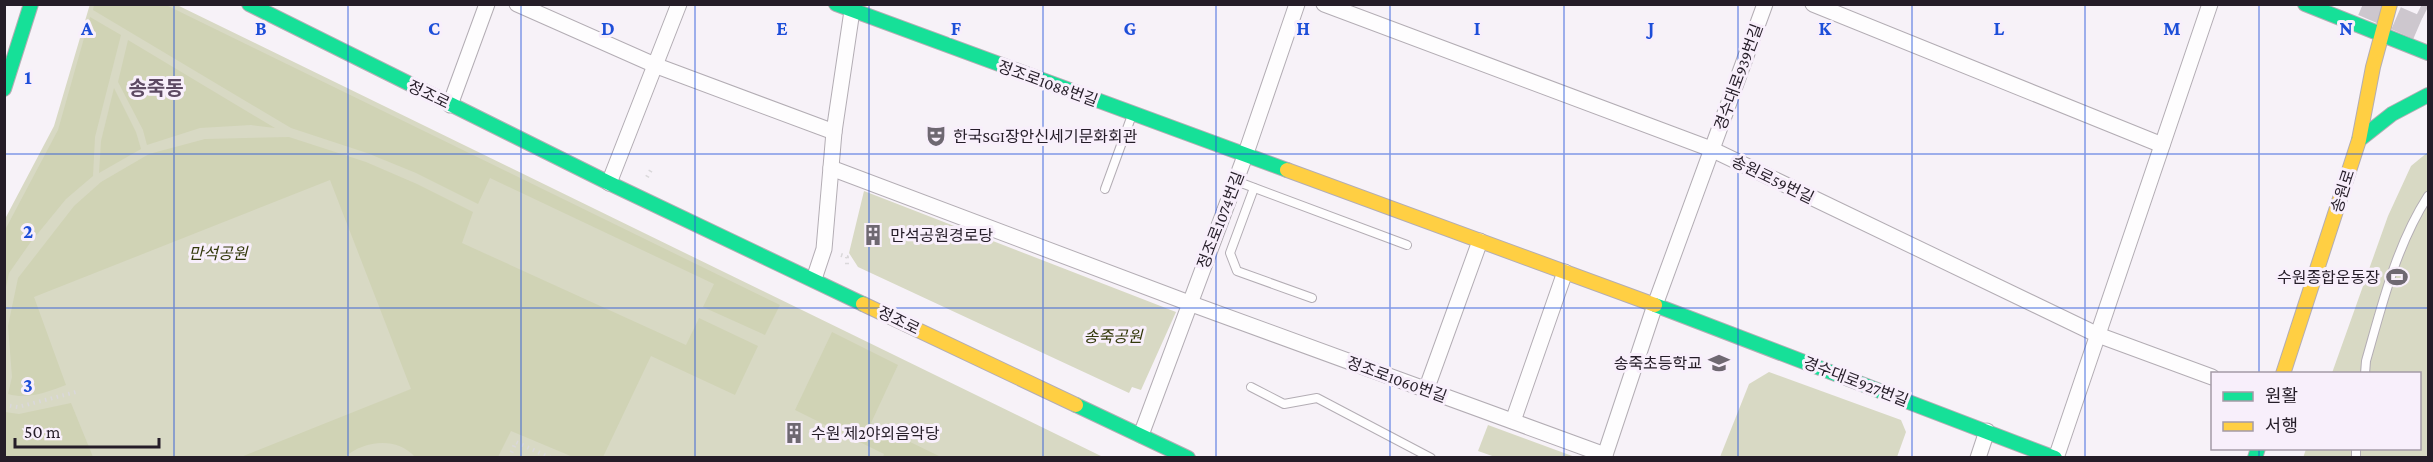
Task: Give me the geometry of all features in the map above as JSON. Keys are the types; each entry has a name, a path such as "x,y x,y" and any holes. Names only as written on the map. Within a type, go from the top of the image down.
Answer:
{"street":[{"path":"5,88 32,4"},
{"name":"정조로","path":"249,4 609,183 1188,458"},
{"path":"450,105 486,4"},
{"path":"518,4 657,66 834,132"},
{"path":"609,183 657,66 679,4"},
{"name":"정조로1088번길","path":"836,4 852,7 1245,156"},
{"name":"정조로1074번길","path":"1141,435 1236,181 1297,4"},
{"name":"송원로59번길","path":"1324,4 1711,149 2098,335 2211,377"},
{"name":"경수대로939번길","path":"1711,149 1764,4"},
{"path":"1813,4 2162,145"},
{"name":"경수대로927번길","path":"1655,305 2056,458 2210,4"},
{"path":"2305,4 2428,53"},
{"name":"송원로","path":"2284,372 2359,140 2373,67 2390,4"},
{"path":"814,279 824,249 834,132 852,7"},
{"path":"2359,140 2380,121 2410,102 2428,95"},
{"name":"정조로1060번길","path":"1189,303 1605,456 1655,305 1711,149"},
{"path":"1245,156 1655,305"},
{"path":"831,168 1189,303"},
{"path":"1426,390 1480,241"},
{"path":"1513,422 1565,272"},
{"path":"1978,458 1987,431"}],"lane":[{"path":"1105,189 1132,115"},
{"path":"1236,181 1407,244"},
{"path":"1254,188 1230,253 1237,271 1312,298"},
{"path":"2365,372 2389,280 2417,214 2428,196"},
{"path":"1251,387 1284,404 1317,398 1431,458"}],"path":[{"path":"647,177 651,170"},
{"path":"841,255 847,257 847,265"},
{"path":"4,405 18,406 76,392"},
{"path":"509,458 516,442 551,458"}],"green space":[{"name":"만석공원","path":"90,4 177,5 1103,457 5,458 5,219 54,126"},
{"path":"94,5 166,5 780,305 765,335 703,307 714,284 490,178 478,204 416,173 367,153 291,128 93,10"},
{"path":"90,17 121,35 95,137 93,176 66,199 30,243 9,273 5,292 5,230 58,130"},
{"path":"128,40 275,128 251,125 200,128 147,145 143,130 118,82"},
{"path":"114,88 136,132 141,149 99,173 101,141"},
{"path":"289,137 366,162 473,212 462,243 686,345 699,318 758,346 735,395 651,356 603,457 573,457 511,431 498,457 415,457 399,446 381,443 362,447 345,457 241,457 411,389 330,180 34,297 66,385 30,396 8,394 12,377 8,326 18,278 74,206 101,182 149,154 205,139"},
{"name":"수원종합운동장","path":"2428,152 2428,457 2303,458 2306,450 2421,450 2421,372 2332,372 2388,216 2411,166"},
{"name":"송죽공원","path":"864,191 1176,312 1141,390 1132,387 1129,393 858,267 849,253"},
{"path":"832,332 898,365 871,423 941,457 883,457 884,454 795,410"},
{"path":"1769,372 1901,420 1906,432 1897,457 1720,457 1749,384"},
{"path":"71,403 93,457 5,457 5,412 19,414"},
{"path":"1488,425 1575,457 1495,457 1478,451"}],"tunnel":[{"path":"2363,4 2428,32"},
{"path":"2422,4 2428,7"}],"traffic: fast":[{"path":"4,89 31,4"},
{"path":"249,4 609,183 863,304"},
{"path":"836,4 1287,170"},
{"path":"2305,4 2428,53"},
{"path":"2359,140 2392,114 2428,95"},
{"path":"1655,305 2055,458"},
{"path":"1076,405 1188,458"},
{"path":"2255,458 2257,450"}],"traffic: slow":[{"path":"2284,372 2359,140 2373,67 2390,4"},
{"path":"1287,170 1655,305"},
{"path":"863,304 1076,405"}],"place":[{"name":"한국SGI장안신세기문화회관","path":"936,136"},
{"name":"만석공원경로당","path":"873,235"},
{"name":"수원종합운동장","path":"2397,277"},
{"name":"송죽초등학교","path":"1719,363"},
{"name":"수원 제2야외음악당","path":"794,433"}],"district":[{"name":"송죽동","path":"156,88"}]}
